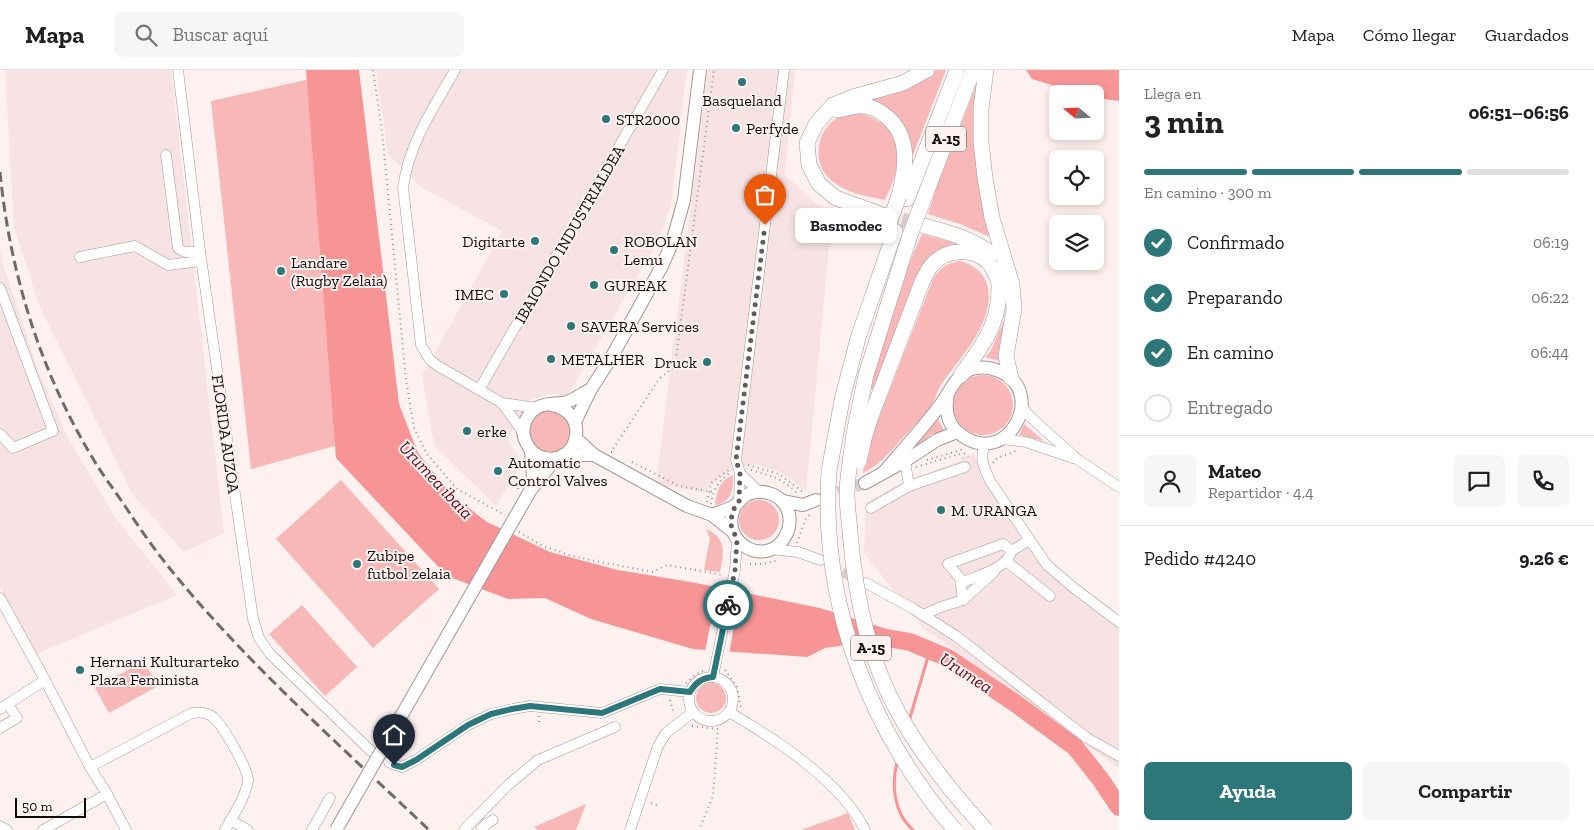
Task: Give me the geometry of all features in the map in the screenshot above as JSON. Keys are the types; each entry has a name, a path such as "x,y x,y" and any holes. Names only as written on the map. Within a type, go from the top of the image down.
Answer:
{"highway":[{"path":"880,214 836,198 819,184 809,166 807,143 816,124 833,105 842,100 903,83 927,70"},
{"name":"A-15","path":"955,830 916,782 893,744 873,705 852,652 840,612 835,585 828,508 830,470 842,400 858,338 902,200 957,70"},
{"name":"A-15","path":"973,70 910,235 866,375 857,468 852,558 868,640 881,676 899,714 925,756 945,783 986,830"},
{"path":"961,375 975,358 992,327 1000,296 1006,283 992,218 981,142 980,108 986,70"},
{"path":"828,112 863,106 879,111 897,127 903,144 905,165 902,200"},
{"path":"925,226 963,236 996,257 1014,309 1006,356 1010,378"},
{"path":"860,434 873,411 922,282 932,265 944,255 956,251 973,253 988,262 1006,283"}],"main road":[{"path":"336,830 530,491 560,456 569,450 576,438 575,422 591,389 611,358 662,266 672,243 684,200 700,70"},
{"path":"884,472 939,406 953,383 961,375 971,370 981,367 992,368 1010,378 1017,386 1021,396 1020,416 1010,433 1002,439 985,444 965,439 950,424 946,403 948,393"},
{"path":"591,389 568,401 537,408 527,418 523,432 524,439 531,450 543,457 594,455"},
{"path":"552,404 566,410 575,422"},
{"path":"865,483 905,461 937,440 956,432"},
{"path":"576,438 594,455 687,506 712,511 737,503 750,494 759,492 771,494 782,501 788,511 790,522"},
{"path":"530,491 533,477 531,450"},
{"path":"712,511 751,550 765,551 782,542 801,499"},
{"path":"782,501 816,500"},
{"path":"734,535 731,518 737,503"}],"street":[{"name":"FLORIDA AUZOA","path":"178,70 200,256 253,619 259,638 270,654 372,752"},
{"path":"455,70 416,138 406,166 403,187 422,345 430,360 438,366 502,403 537,408"},
{"path":"737,503 739,471 736,460 740,418 784,70"},
{"name":"IBAIONDO INDUSTRIALDEA","path":"479,390 659,73"},
{"path":"166,155 178,248 181,252 200,256"},
{"path":"80,256 135,246 168,265 200,256"},
{"path":"0,288 53,431 13,448 0,434"},
{"path":"502,403 523,432"},
{"path":"1022,406 1027,414 1077,459 1119,487"},
{"path":"1002,439 1026,442 1077,459"},
{"path":"985,444 982,459 984,469 1047,565 1119,622"},
{"path":"905,461 909,486"},
{"path":"871,508 909,486 965,467"},
{"path":"739,471 759,492"},
{"path":"710,672 725,682 732,693 732,706 729,712 714,721 702,719 693,712 689,702 690,692 699,680 706,677 717,661 735,570 734,535"},
{"path":"786,536 798,552"},
{"path":"923,615 963,600 1010,558 1012,550 1029,540"},
{"path":"963,600 960,578 948,564 1002,544 1012,550"},
{"path":"771,549 798,552 820,560"},
{"path":"735,570 751,550"},
{"path":"961,582 1003,564"},
{"path":"1003,564 1050,596"},
{"path":"866,584 923,615 963,642 1087,738 1119,756"},
{"path":"0,598 4,615 45,680 90,767 126,830"},
{"path":"0,728 17,718 4,707 45,680"},
{"path":"389,762 402,767 416,760 468,725 491,714 512,709 530,706 602,713 660,689 690,692"},
{"path":"630,830 658,746 666,733 682,724 693,712"},
{"path":"729,712 794,754 822,778 850,807 865,830"},
{"path":"90,767 192,713 206,713 213,717 224,730 246,771 248,780 245,792 224,830"},
{"path":"493,820 480,830 467,826 507,786 538,760 615,727"},
{"path":"44,830 107,794"},
{"path":"312,830 330,798"},
{"path":"230,820 248,830"},
{"path":"0,826 7,830"}],"path":[{"path":"619,456 611,452 659,379 675,366 714,70"},
{"path":"993,471 992,463 996,458 1018,451"},
{"path":"628,460 679,486 713,492"},
{"path":"712,511 713,492 721,480 739,471 778,478 786,482 801,499"},
{"path":"516,528 521,534 541,545 569,555 595,561 653,572 667,565 723,575"},
{"path":"681,684 686,683 695,675 710,672"},
{"path":"666,697 671,700 672,708 682,724 718,729 712,796 699,830"},
{"path":"539,714 539,722"},
{"path":"410,746 412,740"},
{"path":"651,803 660,806"}],"shaded area":[{"path":"5,70 171,70 224,533 184,552 133,495 39,305 14,227"},
{"path":"376,70 687,70 671,206 656,245 568,395 550,394 530,400 521,414 507,439 522,462 496,506 434,445 422,376 502,231 421,187 388,154"},
{"path":"708,70 795,70 785,175 832,218 806,491 781,472 754,464 728,472 702,492 656,485"},
{"path":"936,70 946,70 913,155 864,99"},
{"path":"1026,70 1119,70 1119,101 1104,99 1104,85 1052,85 1032,79"},
{"name":"Landare (Rugby Zelaia)","path":"310,79 353,441 251,469 211,101"},
{"path":"976,86 992,236 990,237 960,224 928,214 937,185"},
{"path":"859,113 878,121 891,133 895,141 898,160 893,182 885,200 856,193 841,187 829,178 820,165 820,140 828,126 840,117"},
{"path":"922,234 962,245 939,252 874,390 870,389 892,310"},
{"path":"0,247 4,267 38,370 67,436 116,519 177,595 34,655 0,587"},
{"path":"959,261 976,268 987,284 989,297 987,311 982,324 968,349 941,385 927,412 883,459 863,473 866,453 869,454 871,438 933,279 944,267"},
{"path":"1006,316 999,361 985,357 990,352"},
{"path":"983,375 1000,380 1008,388 1013,405 1008,422 1000,430 983,435 966,430 958,422 953,405 958,388 966,380"},
{"path":"550,410 565,416 571,431 565,446 550,452 535,446 529,431 535,416"},
{"path":"938,419 944,431 932,434 904,457"},
{"path":"1024,424 1044,441 1019,435"},
{"path":"973,453 1005,512 1037,560 1088,604 1119,627 1119,768 922,627 864,553 866,503 895,486 949,465"},
{"path":"733,475 732,490 728,498 715,505 722,483"},
{"name":"Zubipe futbol zelaia","path":"341,480 439,589 373,648 276,539"},
{"path":"759,500 773,506 779,520 773,534 759,540 745,534 739,520 745,506"},
{"path":"706,529 718,537 721,542 723,552 720,572 704,570 710,538"},
{"path":"302,605 357,667 325,696 269,634"},
{"path":"144,661 158,686 109,713 95,688"},
{"path":"711,683 721,688 726,698 721,708 711,713 701,708 696,698 701,688"},
{"path":"586,804 576,830 538,830 534,827"},
{"path":"848,813 855,830 801,830"}],"water":[{"name":"Urumea ibaia","path":"306,70 359,70 399,404 418,453 453,496 487,522 550,552 618,570 696,583 820,608 903,634 918,653 882,640 825,648 807,657 693,649 591,619 545,598 508,599 447,576 336,458"}],"pier":[{"path":"718,584 741,589 729,654 705,652"}],"waterway":[{"name":"Urumea","path":"887,638 910,642 948,658 1015,703 1075,747 1119,807"},
{"path":"909,721 930,650"},
{"path":"898,759 894,787 895,797 901,815 913,830"}],"tunnel":[{"path":"880,214 925,226"},
{"path":"821,499 865,483"},
{"path":"829,565 859,580"}],"railway":[{"path":"0,172 11,248 31,322 59,394 98,468 161,558 228,635 294,702 429,830"}],"way so far":[{"path":"728,605 735,570 737,540 731,525 732,512 739,501 740,473 736,460 765,225"}],"place":[{"name":"Basqueland","path":"742,82"},
{"name":"STR2000","path":"606,119"},
{"name":"Perfyde","path":"736,128"},
{"name":"Basmodec","path":"765,225"},
{"name":"Digitarte","path":"535,241"},
{"name":"ROBOLAN Lemu","path":"614,250"},
{"name":"Landare (Rugby Zelaia)","path":"281,271"},
{"name":"GUREAK","path":"594,285"},
{"name":"IMEC","path":"504,294"},
{"name":"SAVERA Services","path":"571,326"},
{"name":"METALHER","path":"551,359"},
{"name":"Druck","path":"707,362"},
{"name":"erke","path":"467,431"},
{"name":"Automatic Control Valves","path":"498,471"},
{"name":"M. URANGA","path":"941,510"},
{"name":"Zubipe futbol zelaia","path":"357,564"},
{"name":"Hernani Kulturarteko Plaza Feminista","path":"80,670"}],"route":[{"path":"394,765 402,767 416,760 468,725 491,714 530,706 602,713 611,711 660,689 690,692 699,680 713,677 728,605"}]}
